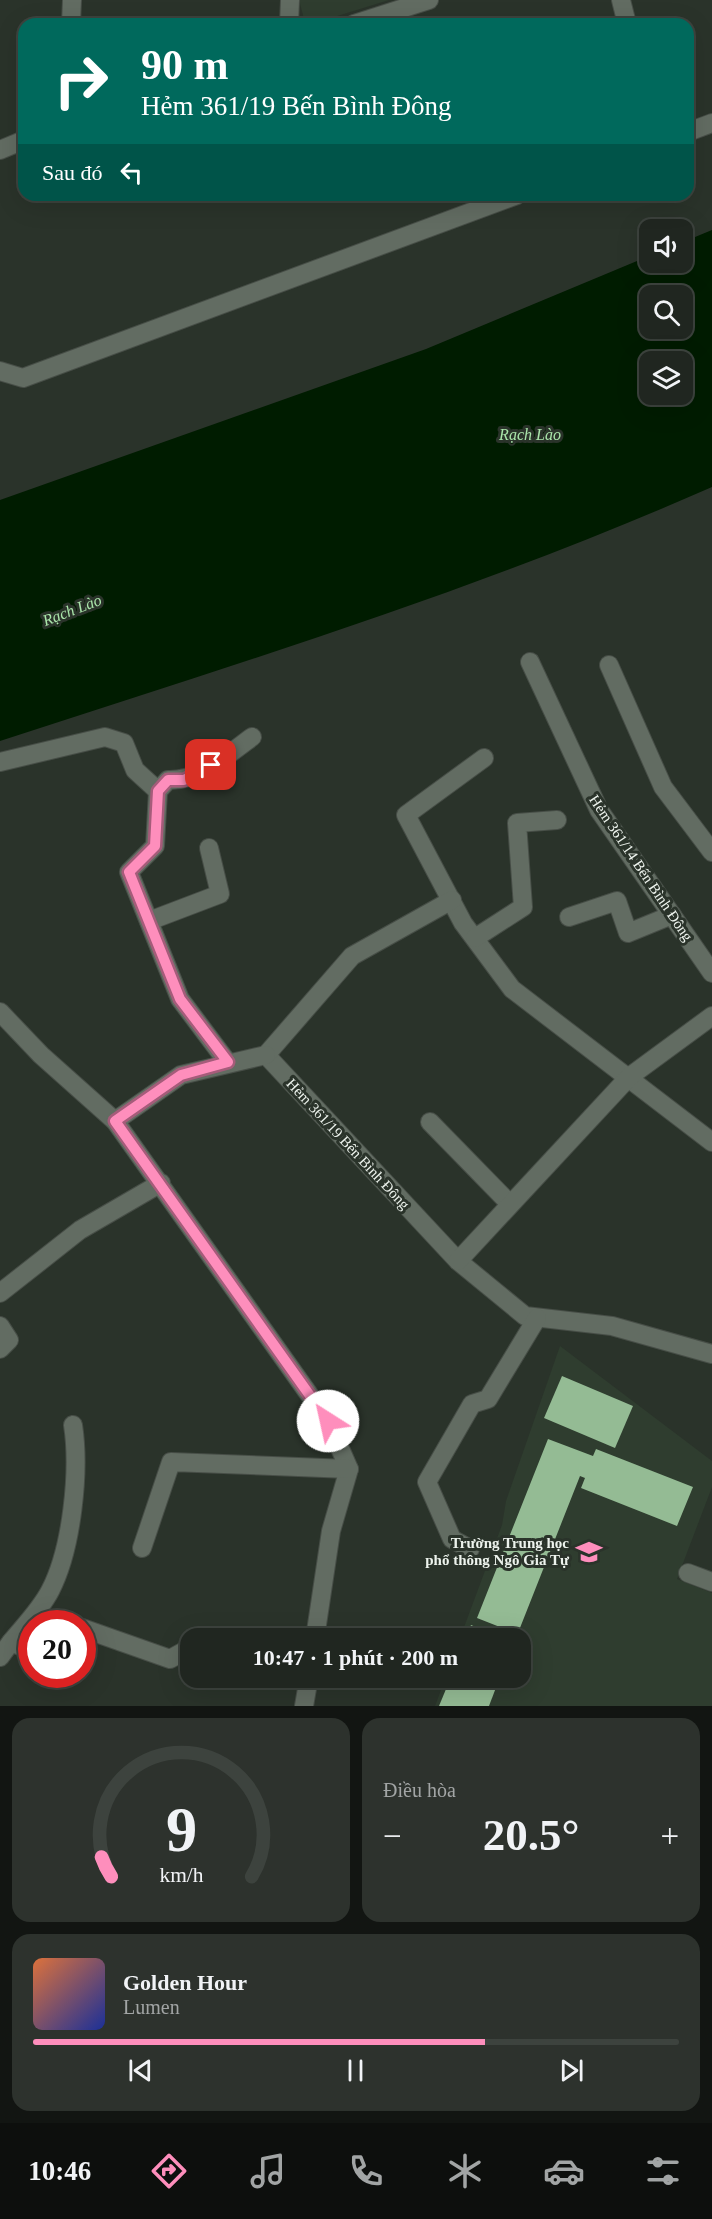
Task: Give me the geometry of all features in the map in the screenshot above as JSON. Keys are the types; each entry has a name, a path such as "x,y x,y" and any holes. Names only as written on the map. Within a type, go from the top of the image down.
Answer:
{"street":[{"path":"71,18 72,0"},
{"path":"289,18 290,0"},
{"path":"373,18 429,0"},
{"path":"621,0 626,18"},
{"path":"694,130 712,123"},
{"path":"0,150 18,142"},
{"path":"0,371 23,378 502,201"},
{"name":"Hẻm 361/14 Bến Bình Đông","path":"530,662 599,810 712,973"},
{"path":"609,665 663,786 712,852"},
{"path":"0,762 105,737 124,743 135,770 158,791"},
{"path":"228,1062 180,999 129,872 155,846 158,791 168,780 184,780 201,772 252,737"},
{"path":"484,758 406,815 464,923 512,989 712,1142"},
{"path":"475,938 523,907 517,822 557,820"},
{"path":"149,921 220,894 209,849"},
{"path":"115,1121 181,1075 228,1062 266,1055 352,956 452,900"},
{"path":"569,917 617,901 628,933 672,915"},
{"path":"0,1012 41,1055 115,1121 328,1421 349,1469 331,1531 316,1628"},
{"path":"458,1261 628,1077 712,1016"},
{"name":"Hẻm 361/19 Bến Bình Đông","path":"266,1055 458,1261 525,1316 612,1326 712,1354"},
{"path":"430,1122 510,1204"},
{"path":"0,1293 80,1230 161,1183"},
{"path":"470,1548 452,1539 427,1482 472,1404 488,1399 537,1318"},
{"path":"0,1326 9,1340 0,1348"},
{"path":"0,1657 38,1611 51,1589 61,1558 73,1513 77,1451 73,1425"},
{"path":"142,1548 171,1462 349,1469"},
{"path":"688,1573 712,1582"},
{"path":"96,1633 170,1659 180,1654"},
{"path":"12,1642 18,1645"},
{"path":"304,1706 307,1688"}],"shaded area":[{"path":"299,0 389,0 331,18 304,18"},
{"name":"Trường Trung học phổ thông Ngô Gia Tự","path":"560,1346 712,1461 712,1487 677,1579 712,1593 712,1706 435,1706 442,1688 531,1688 531,1628 464,1628 502,1525 506,1501"}],"water":[{"name":"Rạch Lào","path":"712,230 712,487 537,559 448,592 0,741 0,500 426,349 639,260 639,273 693,273 693,238"}],"building":[{"path":"562,1376 633,1406 615,1448 544,1418"},
{"path":"548,1439 593,1456 596,1449 693,1487 677,1526 581,1488 585,1478 580,1476 520,1628 502,1628 477,1618"},
{"path":"446,1688 496,1688 489,1706 439,1706"}],"place":[{"name":"Trường Trung học phổ thông Ngô Gia Tự","path":"589,1552"}],"route":[{"path":"211,765 184,780 168,780 158,791 155,846 129,872 180,999 228,1062 181,1075 115,1121 328,1421"}]}
